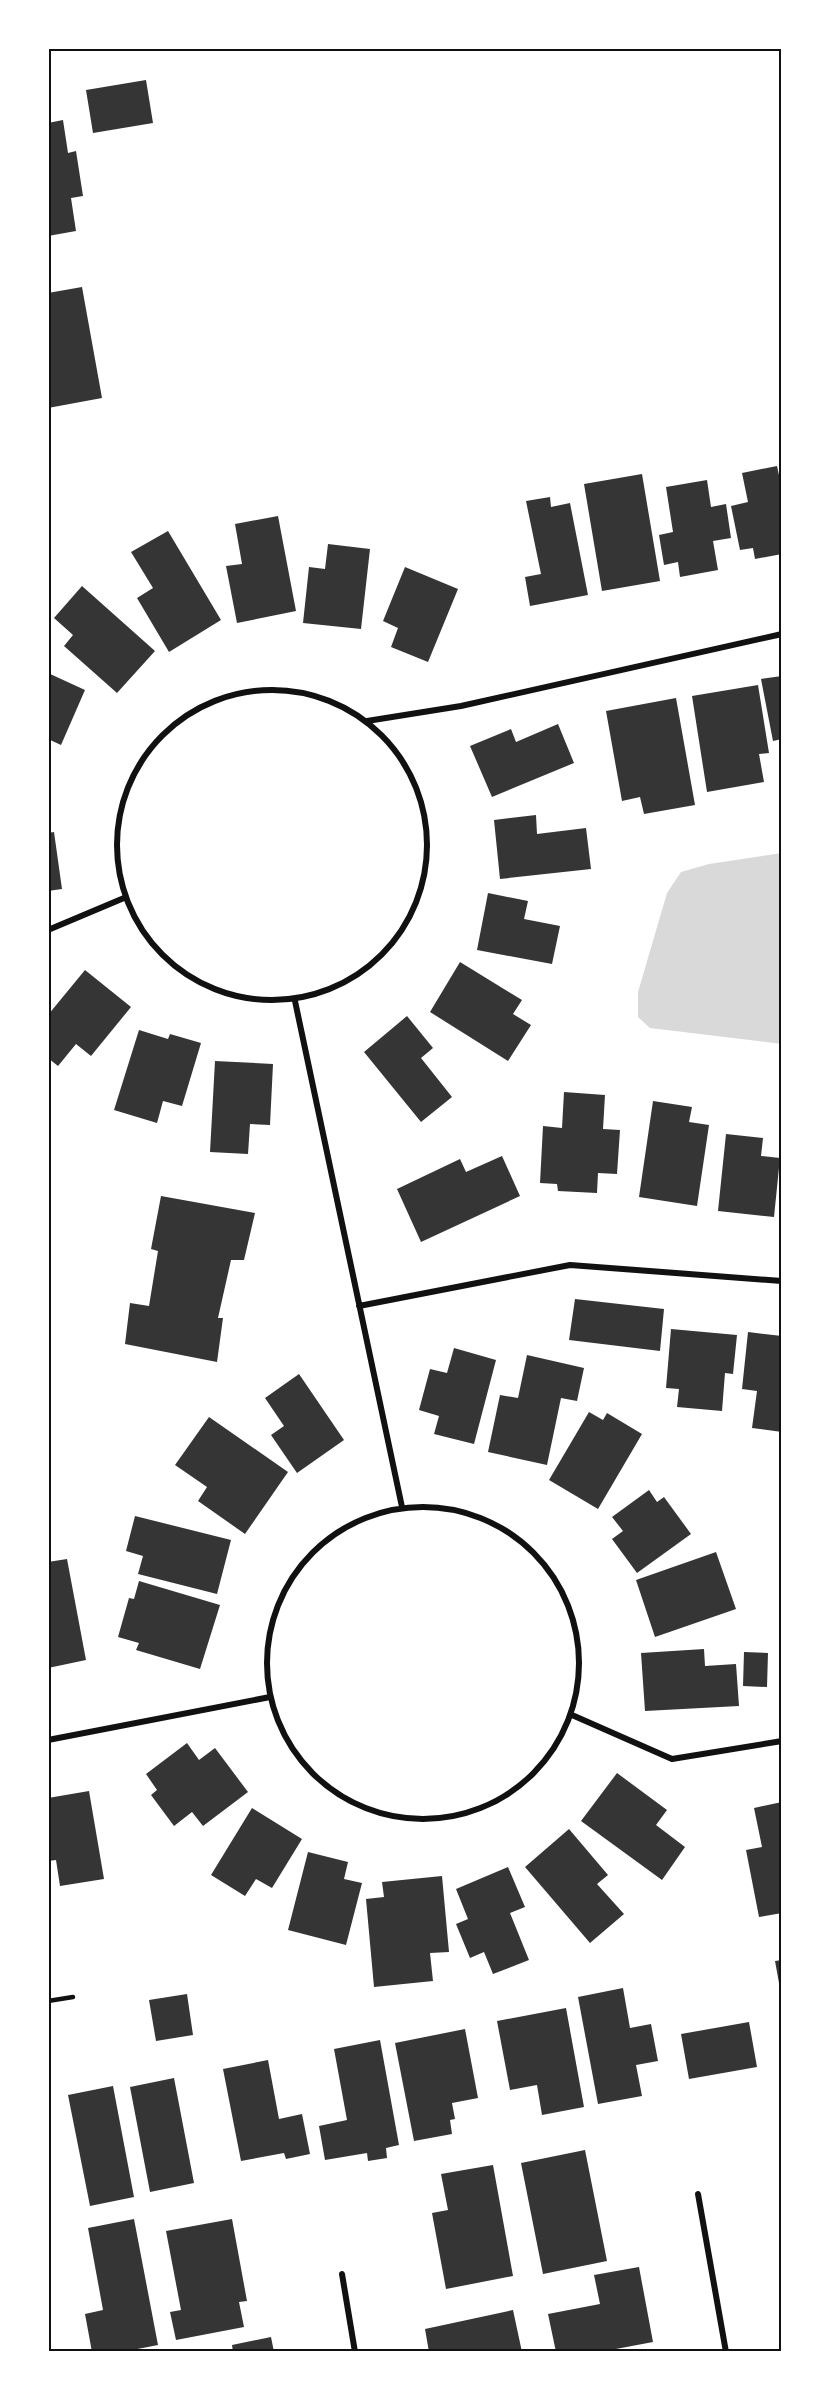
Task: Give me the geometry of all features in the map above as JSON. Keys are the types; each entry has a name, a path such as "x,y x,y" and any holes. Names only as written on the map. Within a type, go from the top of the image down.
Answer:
{"street":[{"path":"367,721 461,706 782,634"},
{"path":"240,692 307,692 367,721 407,767 426,824 423,885 397,939 352,980 295,1001 224,995 163,958 124,898 115,832 135,768 179,718 240,692"},
{"path":"48,930 124,898"},
{"path":"295,1001 402,1507"},
{"path":"359,1306 570,1265 782,1281"},
{"path":"402,1507 455,1509 504,1528 545,1563 571,1610 580,1662 572,1715 548,1760 511,1794 465,1815 414,1820 365,1809 322,1783 289,1744 270,1697 267,1654 275,1612 295,1573 324,1542 360,1519 402,1507"},
{"path":"48,1740 270,1697"},
{"path":"572,1715 672,1759 782,1740"},
{"path":"698,2194 726,2352"},
{"path":"342,2274 355,2352"}],"lane":[{"path":"48,2001 73,1997"}],"shaded area":[{"path":"782,853 782,1044 650,1028 638,1017 638,992 667,893 681,872 709,864"}],"building":[{"path":"146,80 153,123 93,133 86,90"},
{"path":"63,120 68,153 76,151 83,196 71,198 76,231 48,236 48,123"},
{"path":"82,287 102,398 48,408 48,293"},
{"path":"777,466 782,489 782,554 755,559 753,548 740,550 731,506 748,502 742,473"},
{"path":"642,474 660,581 602,591 584,484"},
{"path":"707,480 711,507 726,504 731,538 713,541 718,570 680,577 678,562 664,565 659,535 673,532 666,487"},
{"path":"550,497 551,507 570,503 588,595 530,606 525,577 541,574 526,501"},
{"path":"278,516 296,611 237,623 226,566 242,564 235,524"},
{"path":"168,531 221,620 169,652 137,598 153,588 131,552"},
{"path":"328,544 370,549 361,629 303,623 309,567 325,569"},
{"path":"405,567 458,589 428,662 391,647 398,628 383,621"},
{"path":"82,586 155,651 117,693 64,646 73,635 54,618"},
{"path":"48,673 85,690 61,745 48,739"},
{"path":"782,676 782,739 773,741 761,679"},
{"path":"758,685 769,753 759,754 764,782 707,792 692,696"},
{"path":"676,698 695,805 644,814 640,797 622,801 606,711"},
{"path":"558,724 574,763 492,797 470,746 511,729 516,742"},
{"path":"536,815 537,834 586,828 591,869 500,879 494,820"},
{"path":"54,832 62,889 48,891 48,833"},
{"path":"488,893 528,901 524,919 560,926 552,964 477,950"},
{"path":"460,962 522,1000 513,1014 531,1025 508,1061 430,1012"},
{"path":"85,970 131,1007 91,1056 76,1044 58,1066 48,1058 48,1015"},
{"path":"407,1016 433,1048 421,1058 452,1097 421,1122 364,1052"},
{"path":"139,1030 168,1039 170,1034 201,1043 182,1106 163,1101 157,1123 114,1110"},
{"path":"215,1061 273,1064 270,1125 250,1124 248,1154 210,1152"},
{"path":"564,1092 605,1095 603,1129 620,1130 617,1174 598,1173 597,1193 558,1191 557,1184 540,1183 543,1126 562,1128"},
{"path":"653,1101 692,1107 689,1122 709,1125 697,1206 639,1197"},
{"path":"726,1134 763,1138 761,1156 780,1158 774,1217 718,1211"},
{"path":"502,1156 520,1196 421,1242 397,1189 460,1159 466,1172"},
{"path":"161,1196 255,1213 244,1260 231,1260 218,1318 223,1318 217,1362 125,1344 130,1303 149,1306 158,1251 151,1249"},
{"path":"575,1299 664,1309 660,1351 569,1340"},
{"path":"671,1329 737,1335 733,1374 725,1373 722,1411 677,1407 679,1389 666,1388"},
{"path":"748,1332 782,1336 782,1432 752,1428 757,1391 742,1389"},
{"path":"454,1348 496,1360 474,1444 434,1434 439,1416 419,1410 430,1369 447,1373"},
{"path":"527,1355 584,1368 577,1401 561,1398 547,1465 488,1452 500,1395 518,1398"},
{"path":"299,1374 344,1440 297,1473 271,1435 284,1426 265,1398"},
{"path":"589,1412 603,1420 607,1413 642,1434 598,1509 549,1480"},
{"path":"209,1417 288,1472 245,1534 198,1501 207,1487 175,1465"},
{"path":"649,1490 657,1502 664,1497 691,1534 637,1573 612,1539 623,1531 612,1517"},
{"path":"135,1516 231,1540 217,1594 138,1574 143,1556 126,1551"},
{"path":"716,1552 736,1609 655,1637 636,1580"},
{"path":"67,1559 86,1660 48,1668 48,1562"},
{"path":"139,1581 220,1605 200,1669 136,1650 139,1643 118,1637 129,1598 134,1599"},
{"path":"704,1649 705,1666 736,1664 739,1706 645,1711 641,1653"},
{"path":"744,1652 768,1653 767,1687 743,1686"},
{"path":"187,1743 199,1760 215,1748 248,1792 203,1826 192,1812 174,1826 151,1795 157,1790 146,1774"},
{"path":"617,1773 667,1810 656,1825 685,1847 662,1880 581,1821"},
{"path":"89,1791 104,1879 60,1886 56,1860 48,1861 48,1798"},
{"path":"782,1802 782,1913 759,1917 746,1850 762,1847 754,1808"},
{"path":"252,1808 302,1839 272,1888 256,1879 245,1896 211,1875"},
{"path":"569,1829 608,1875 597,1884 624,1914 590,1943 525,1867"},
{"path":"308,1852 348,1862 344,1879 362,1883 346,1945 288,1930"},
{"path":"508,1867 525,1907 510,1913 529,1960 493,1974 484,1952 470,1958 456,1924 468,1919 456,1889"},
{"path":"442,1876 449,1952 430,1953 433,1981 374,1987 366,1899 384,1897 382,1882"},
{"path":"782,1960 782,1994 781,1994 775,1961"},
{"path":"623,1988 630,2028 651,2024 658,2061 636,2065 642,2096 598,2104 578,1997"},
{"path":"187,1994 193,2035 156,2041 149,2000"},
{"path":"566,2008 584,2107 542,2115 537,2085 510,2090 497,2021"},
{"path":"749,2022 757,2067 689,2079 681,2034"},
{"path":"465,2029 478,2098 452,2103 455,2119 450,2120 452,2134 414,2141 395,2043"},
{"path":"380,2040 399,2145 386,2148 387,2158 368,2161 367,2153 325,2160 319,2126 347,2120 334,2049"},
{"path":"268,2060 279,2119 302,2114 310,2154 286,2159 284,2153 241,2161 223,2069"},
{"path":"174,2078 194,2183 150,2192 130,2087"},
{"path":"113,2086 134,2197 90,2206 68,2095"},
{"path":"585,2150 607,2261 543,2274 521,2163"},
{"path":"493,2165 513,2276 446,2289 432,2213 448,2210 441,2174"},
{"path":"134,2219 158,2345 122,2352 92,2352 85,2314 103,2310 88,2228"},
{"path":"232,2219 247,2301 239,2302 244,2327 176,2340 170,2312 181,2310 166,2231"},
{"path":"639,2267 653,2342 600,2352 556,2352 548,2314 600,2304 594,2275"},
{"path":"513,2310 522,2352 429,2352 425,2329"},
{"path":"271,2337 274,2352 233,2352 232,2345"}]}
